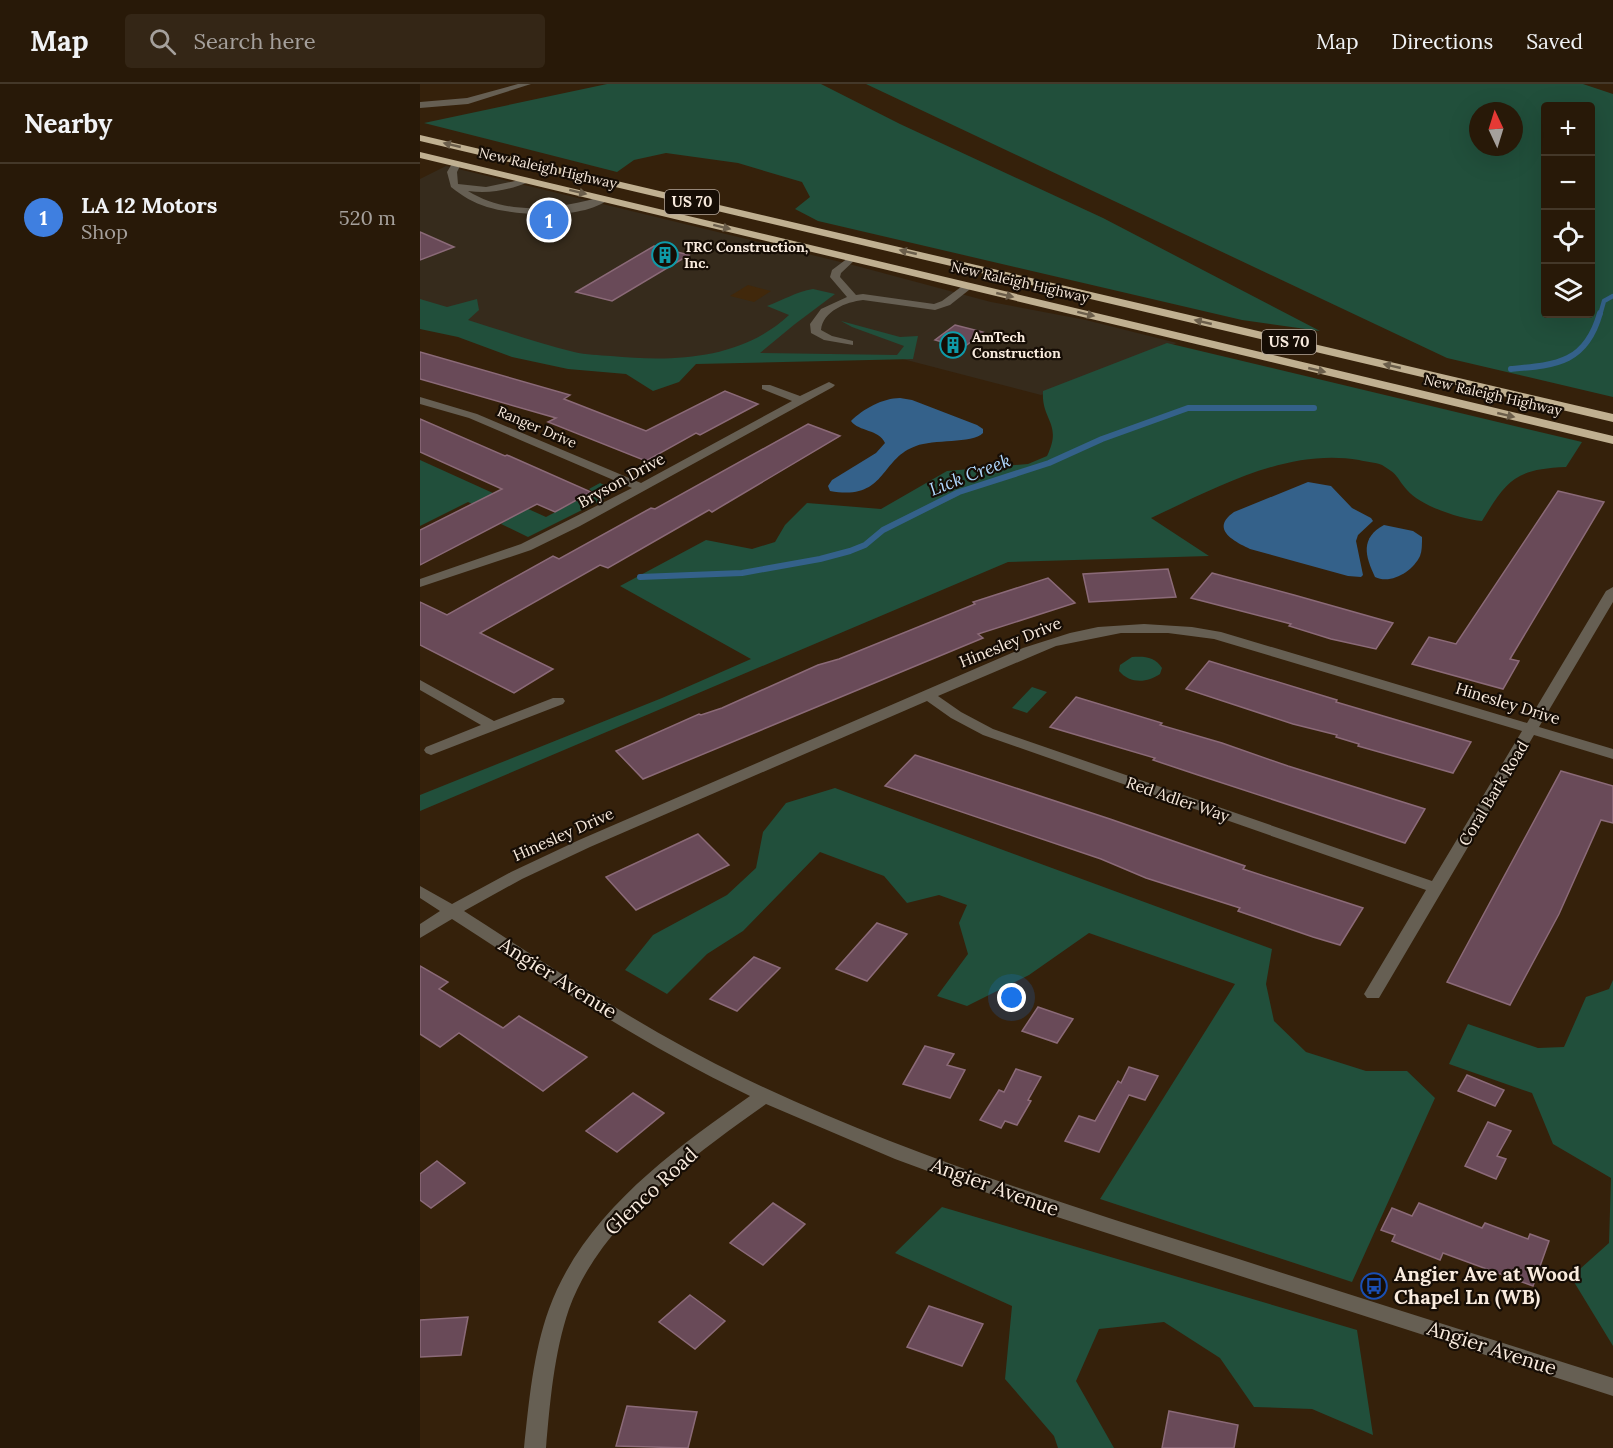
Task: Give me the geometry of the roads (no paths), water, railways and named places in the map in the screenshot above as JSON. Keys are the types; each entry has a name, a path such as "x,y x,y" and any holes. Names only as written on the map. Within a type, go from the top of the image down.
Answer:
{"highway":[{"name":"New Raleigh Highway","path":"420,138 1613,418"},
{"name":"New Raleigh Highway","path":"420,155 1613,440"},
{"path":"604,199 627,186"}],"street":[{"path":"420,105 468,101 527,84"},
{"path":"456,164 452,179 454,185 461,191 483,202 512,209 569,209 590,206 604,199"},
{"path":"452,179 464,188 502,188"},
{"path":"483,202 482,195 526,180"},
{"path":"852,258 836,272 835,277 852,297"},
{"path":"849,343 819,334 814,327 819,318 838,302 852,297 874,298 935,307 946,303 969,286"},
{"name":"Bryson Drive","path":"420,583 526,547 576,523 829,385"},
{"path":"766,387 800,400"},
{"name":"Ranger Drive","path":"420,400 473,417 641,487"},
{"name":"Coral Bark Road","path":"1373,994 1613,591"},
{"name":"Hinesley Drive","path":"420,932 451,910 520,872 1058,639 1093,631 1165,628 1216,635 1613,754"},
{"path":"420,684 493,726"},
{"name":"Red Adler Way","path":"928,695 956,715 988,732 1436,888"},
{"path":"431,750 558,701"},
{"name":"Angier Avenue","path":"420,891 636,1027 693,1060 764,1096 962,1178 1613,1387"},
{"name":"Glenco Road","path":"535,1448 555,1325 565,1293 581,1265 626,1209 670,1168 764,1096"}],"water":[{"path":"900,398 912,400 977,425 983,429 983,433 970,439 916,446 895,460 873,485 849,492 830,491 828,486 832,480 876,453 885,443 878,435 851,421 874,405"},
{"path":"1308,482 1331,486 1352,508 1373,521 1358,535 1356,541 1363,575 1361,577 1348,576 1250,549 1231,538 1224,529 1227,518 1234,512"},
{"path":"1384,525 1413,531 1422,537 1421,552 1417,562 1401,575 1388,579 1375,577 1367,555 1371,536"}],"waterway":[{"name":"Lick Creek","path":"1600,315 1604,301 1613,296"},
{"name":"Lick Creek","path":"1511,369 1556,363 1578,352 1594,330 1600,313"},
{"name":"Lick Creek","path":"640,577 742,573 820,559 850,551 865,545 883,530 959,492 1049,463 1102,439 1188,408 1314,408"}],"place":[{"name":"LA 12 Motors","path":"549,220"},
{"name":"TRC Construction, Inc.","path":"665,255"},
{"name":"AmTech Construction","path":"953,345"},
{"name":"Angier Ave at Wood Chapel Ln (WB)","path":"1374,1286"}]}
